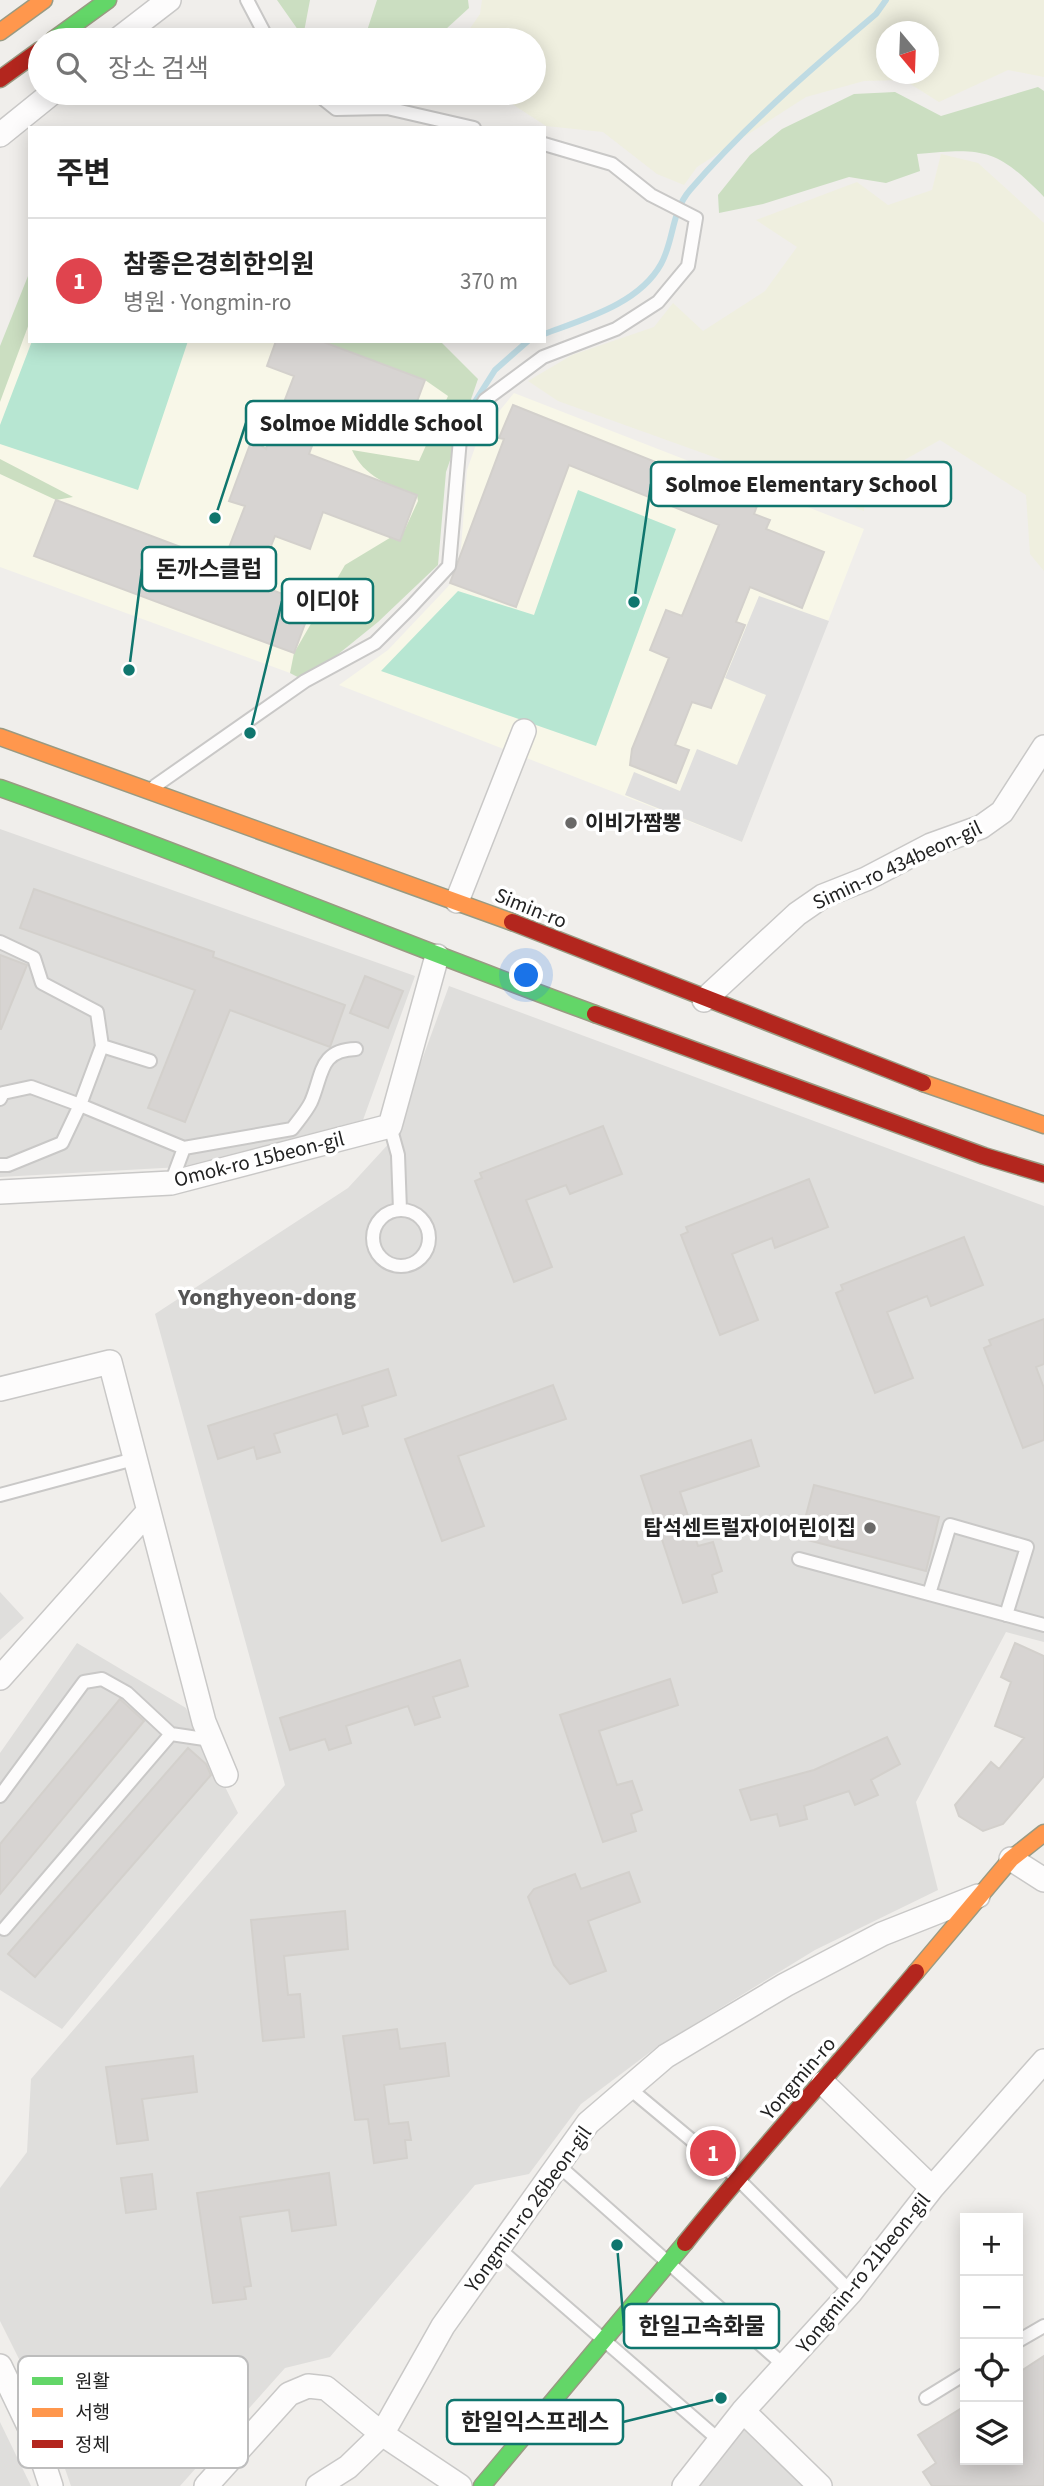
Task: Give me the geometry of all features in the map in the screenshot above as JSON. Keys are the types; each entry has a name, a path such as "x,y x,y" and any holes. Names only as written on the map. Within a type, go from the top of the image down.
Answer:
{"main road":[{"path":"0,32 44,0"},
{"path":"70,28 108,0"},
{"path":"0,79 28,59"},
{"name":"Simin-ro","path":"0,737 146,792 457,901 704,1000 1044,1125"},
{"path":"0,788 163,846 438,956 984,1156 1044,1174"},
{"name":"Yongmin-ro","path":"482,2486 670,2263 737,2178 823,2083 1012,1859 1044,1833"}],"street":[{"path":"133,28 169,0"},
{"path":"0,135 37,105"},
{"path":"457,901 524,731"},
{"name":"Simin-ro 434beon-gil","path":"704,1000 797,914 823,896 866,879 931,845 981,827 991,820 1002,811 1021,786 1044,747"},
{"path":"390,1126 438,956"},
{"name":"Omok-ro 15beon-gil","path":"0,1192 171,1182 390,1126"},
{"path":"0,1389 110,1362 147,1513 211,1740 226,1775"},
{"path":"0,1678 147,1513"},
{"path":"1012,1859 1044,1880"},
{"name":"Yongmin-ro 26beon-gil","path":"318,2486 348,2468 382,2434 443,2326 588,2123 666,2056 785,1985 882,1934 981,1895"},
{"name":"Yongmin-ro 21beon-gil","path":"684,2486 743,2411 786,2367 932,2189 1044,2061"},
{"path":"823,2083 932,2189"},
{"path":"0,2366 18,2403"},
{"path":"248,2439 289,2394 308,2386 326,2388 382,2434 460,2486"},
{"path":"743,2411 820,2486"},
{"path":"45,2468 51,2486"},
{"path":"206,2486 222,2468"}],"lane":[{"path":"247,0 262,28"},
{"path":"331,105 336,109 387,108 465,126"},
{"path":"146,792 305,681 375,643 449,566 460,439 485,400 542,357 616,329 658,302 688,266 696,218 651,195 612,164 546,145"},
{"path":"0,942 34,958 42,984 97,1012 102,1046 80,1105 62,1143 8,1166 0,1165"},
{"path":"102,1046 150,1061"},
{"path":"0,1099 3,1093 31,1087 184,1148 292,1129 310,1104 325,1061 340,1049 356,1049"},
{"path":"390,1126 398,1155 400,1210"},
{"path":"171,1182 184,1148"},
{"path":"400,1210 417,1215 424,1222 429,1239 428,1248 417,1262 400,1267 382,1260 376,1252 373,1233 382,1217 400,1210"},
{"path":"0,1495 134,1459"},
{"path":"929,1594 950,1525 1027,1547 1006,1615"},
{"path":"799,1559 1044,1625"},
{"path":"0,1796 84,1682 102,1679 127,1693 171,1734 211,1740"},
{"path":"4,1929 171,1734"},
{"path":"629,2088 737,2178 850,2292"},
{"path":"558,2165 786,2367"},
{"path":"499,2249 606,2339 719,2440"},
{"path":"1021,2339 1044,2326"},
{"path":"926,2398 960,2377"}],"shaded area":[{"path":"28,288 28,343 360,343 469,381 433,469 426,568 355,631 290,673 0,567 0,362"},
{"path":"514,393 864,529 742,842 339,685 388,650 459,575 467,470 479,436"},
{"path":"759,596 829,621 742,842 625,795 634,772 680,791 697,749 737,765 766,695 725,678"},
{"path":"0,829 415,976 363,1120 181,1167 0,1177"},
{"path":"449,986 1044,1206 1044,1642 1006,1632 916,1802 938,1890 815,1950 657,2047 581,2104 529,2174 475,2185 330,2357 285,2368 248,2410 248,2356 18,2357 0,2321 0,2188 27,2152 31,2079 285,1785 155,1314 348,1188 393,1139"},
{"path":"0,1592 24,1618 0,1640"},
{"path":"77,1643 186,1708 238,1813 62,2029 0,1990 0,1753"},
{"path":"0,2422 18,2459 18,2468 22,2468 31,2486 0,2486"},
{"path":"749,2423 811,2486 698,2486"},
{"path":"65,2468 196,2468 180,2486 71,2486"}],"green space":[{"path":"277,0 310,0 305,28 297,28"},
{"path":"377,0 468,0 469,8 447,28 368,28"},
{"path":"482,0 1044,0 1044,77 1008,70 939,102 910,84 939,84 939,21 876,21 876,81 864,81 806,97 697,167 684,185 657,174 603,132 546,126 514,105 546,105 546,28 470,28 480,14"},
{"path":"1038,87 1044,91 1044,197 1000,160 974,152 958,151 917,154 920,171 886,183 849,177 763,204 719,213 718,195 750,155 782,129 854,94 895,92 941,116"},
{"path":"941,154 978,163 1044,223 1044,571 1030,554 1026,495 940,440 865,482 864,511 558,401 528,381 572,355 654,327 673,303 703,331 765,291 797,247 756,220 857,182 888,205 932,190"},
{"path":"28,276 28,326 0,402 0,346"},
{"path":"31,343 187,343 138,490 0,444 0,425"},
{"path":"326,343 442,343 478,379 446,472 438,565 378,622 305,681 290,673 294,653 345,565 393,536 400,540 418,501 417,495 371,474 352,450 419,461 448,396 425,380"},
{"path":"0,459 73,497 56,500 0,474"},
{"path":"578,490 676,529 596,746 381,671 458,591 534,615"}],"building":[{"path":"275,343 326,343 425,380 407,428 358,410 349,434 320,424 309,454 417,495 400,541 323,512 310,549 275,536 256,584 312,605 294,653 34,556 56,500 223,563 245,506 229,501 252,439 266,449 294,376 267,366"},
{"path":"513,405 758,503 754,514 770,520 766,529 824,552 802,608 750,587 736,622 745,625 711,708 692,702 675,745 689,750 676,783 630,765 632,749 669,658 650,650 666,610 682,616 719,525 569,465 516,607 450,583 504,439 499,438"},
{"path":"34,889 214,952 213,957 345,1005 330,1047 230,1010 185,1122 148,1108 195,990 20,928"},
{"path":"0,955 27,965 1,1029 0,1029"},
{"path":"365,976 403,991 388,1028 350,1013"},
{"path":"603,1126 622,1174 570,1194 566,1185 526,1200 552,1267 514,1282 475,1181 482,1178 480,1173"},
{"path":"809,1179 828,1227 775,1248 772,1238 732,1254 758,1320 720,1335 681,1235 688,1232 686,1227"},
{"path":"964,1237 983,1285 931,1306 927,1296 887,1312 913,1378 875,1393 836,1293 843,1290 841,1285"},
{"path":"1044,1319 1044,1364 1036,1367 1044,1388 1044,1440 1023,1448 984,1348 991,1345 989,1340"},
{"path":"388,1369 396,1395 362,1406 368,1426 343,1434 337,1414 274,1434 280,1452 257,1459 254,1447 218,1459 208,1426"},
{"path":"553,1385 566,1419 458,1456 484,1526 442,1541 405,1439"},
{"path":"751,1440 759,1466 680,1492 698,1546 713,1542 722,1571 712,1575 717,1592 683,1603 641,1476"},
{"name":"탑석센트럴자이어린이집","path":"814,1485 939,1517 926,1571 800,1538"},
{"path":"1015,1643 1044,1656 1044,1776 1003,1824 983,1831 959,1816 955,1805 991,1762 999,1769 1024,1738 995,1726 1011,1682 1001,1677"},
{"path":"460,1660 468,1686 433,1697 440,1717 415,1725 408,1706 346,1726 351,1743 329,1750 325,1739 290,1750 280,1718"},
{"path":"670,1679 678,1705 599,1731 617,1785 632,1781 642,1810 631,1814 636,1831 603,1842 560,1715"},
{"path":"120,1699 144,1721 0,1894 0,1844"},
{"path":"887,1737 900,1764 871,1780 878,1795 855,1805 849,1791 804,1806 807,1819 780,1826 777,1814 751,1820 740,1790 814,1770"},
{"path":"188,1748 206,1764 211,1775 35,1977 8,1954"},
{"path":"629,1872 640,1902 588,1921 606,1971 570,1984 554,1965 528,1897 534,1889 575,1874 581,1889"},
{"path":"345,1911 348,1949 284,1956 288,1995 300,1994 304,2037 263,2041 251,1920"},
{"path":"397,2029 400,2049 445,2043 449,2076 384,2085 389,2124 408,2122 411,2140 405,2140 407,2158 374,2163 368,2119 355,2120 343,2036"},
{"path":"193,2056 197,2092 142,2099 148,2140 117,2144 106,2067"},
{"path":"329,2173 336,2225 292,2231 289,2210 240,2217 251,2286 244,2287 246,2299 213,2303 197,2193"},
{"path":"152,2174 156,2209 126,2213 121,2178"},
{"path":"1044,2356 1044,2486 932,2486 923,2472 936,2463 918,2435 960,2409 960,2465 1023,2465 1023,2370"}],"waterway":[{"path":"546,333 593,316 639,290 661,264 679,208 690,190 756,120 876,14 886,0"},
{"path":"476,400 495,370 526,343"}],"traffic: fast":[{"path":"70,28 108,0"},
{"path":"0,788 595,1014"},
{"path":"482,2486 685,2243"}],"traffic: slow":[{"path":"0,32 44,0"},
{"path":"0,737 512,922"},
{"path":"923,1083 1044,1125"},
{"path":"916,1972 1011,1859 1044,1833"}],"traffic: jam":[{"path":"0,79 28,59"},
{"path":"512,922 923,1083"},
{"path":"595,1014 984,1156 1044,1174"},
{"path":"685,2243 916,1972"}],"place":[{"name":"Solmoe Middle School","path":"215,518"},
{"name":"Solmoe Elementary School","path":"634,602"},
{"name":"돈까스클럽","path":"129,670"},
{"name":"이디야","path":"250,733"},
{"name":"이비가짬뽕","path":"571,823"},
{"name":"탑석센트럴자이어린이집","path":"870,1528"},
{"name":"참좋은경희한의원","path":"713,2153"},
{"name":"한일고속화물","path":"617,2245"},
{"name":"한일익스프레스","path":"721,2398"}],"district":[{"name":"Yonghyeon-dong","path":"267,1297"}]}
